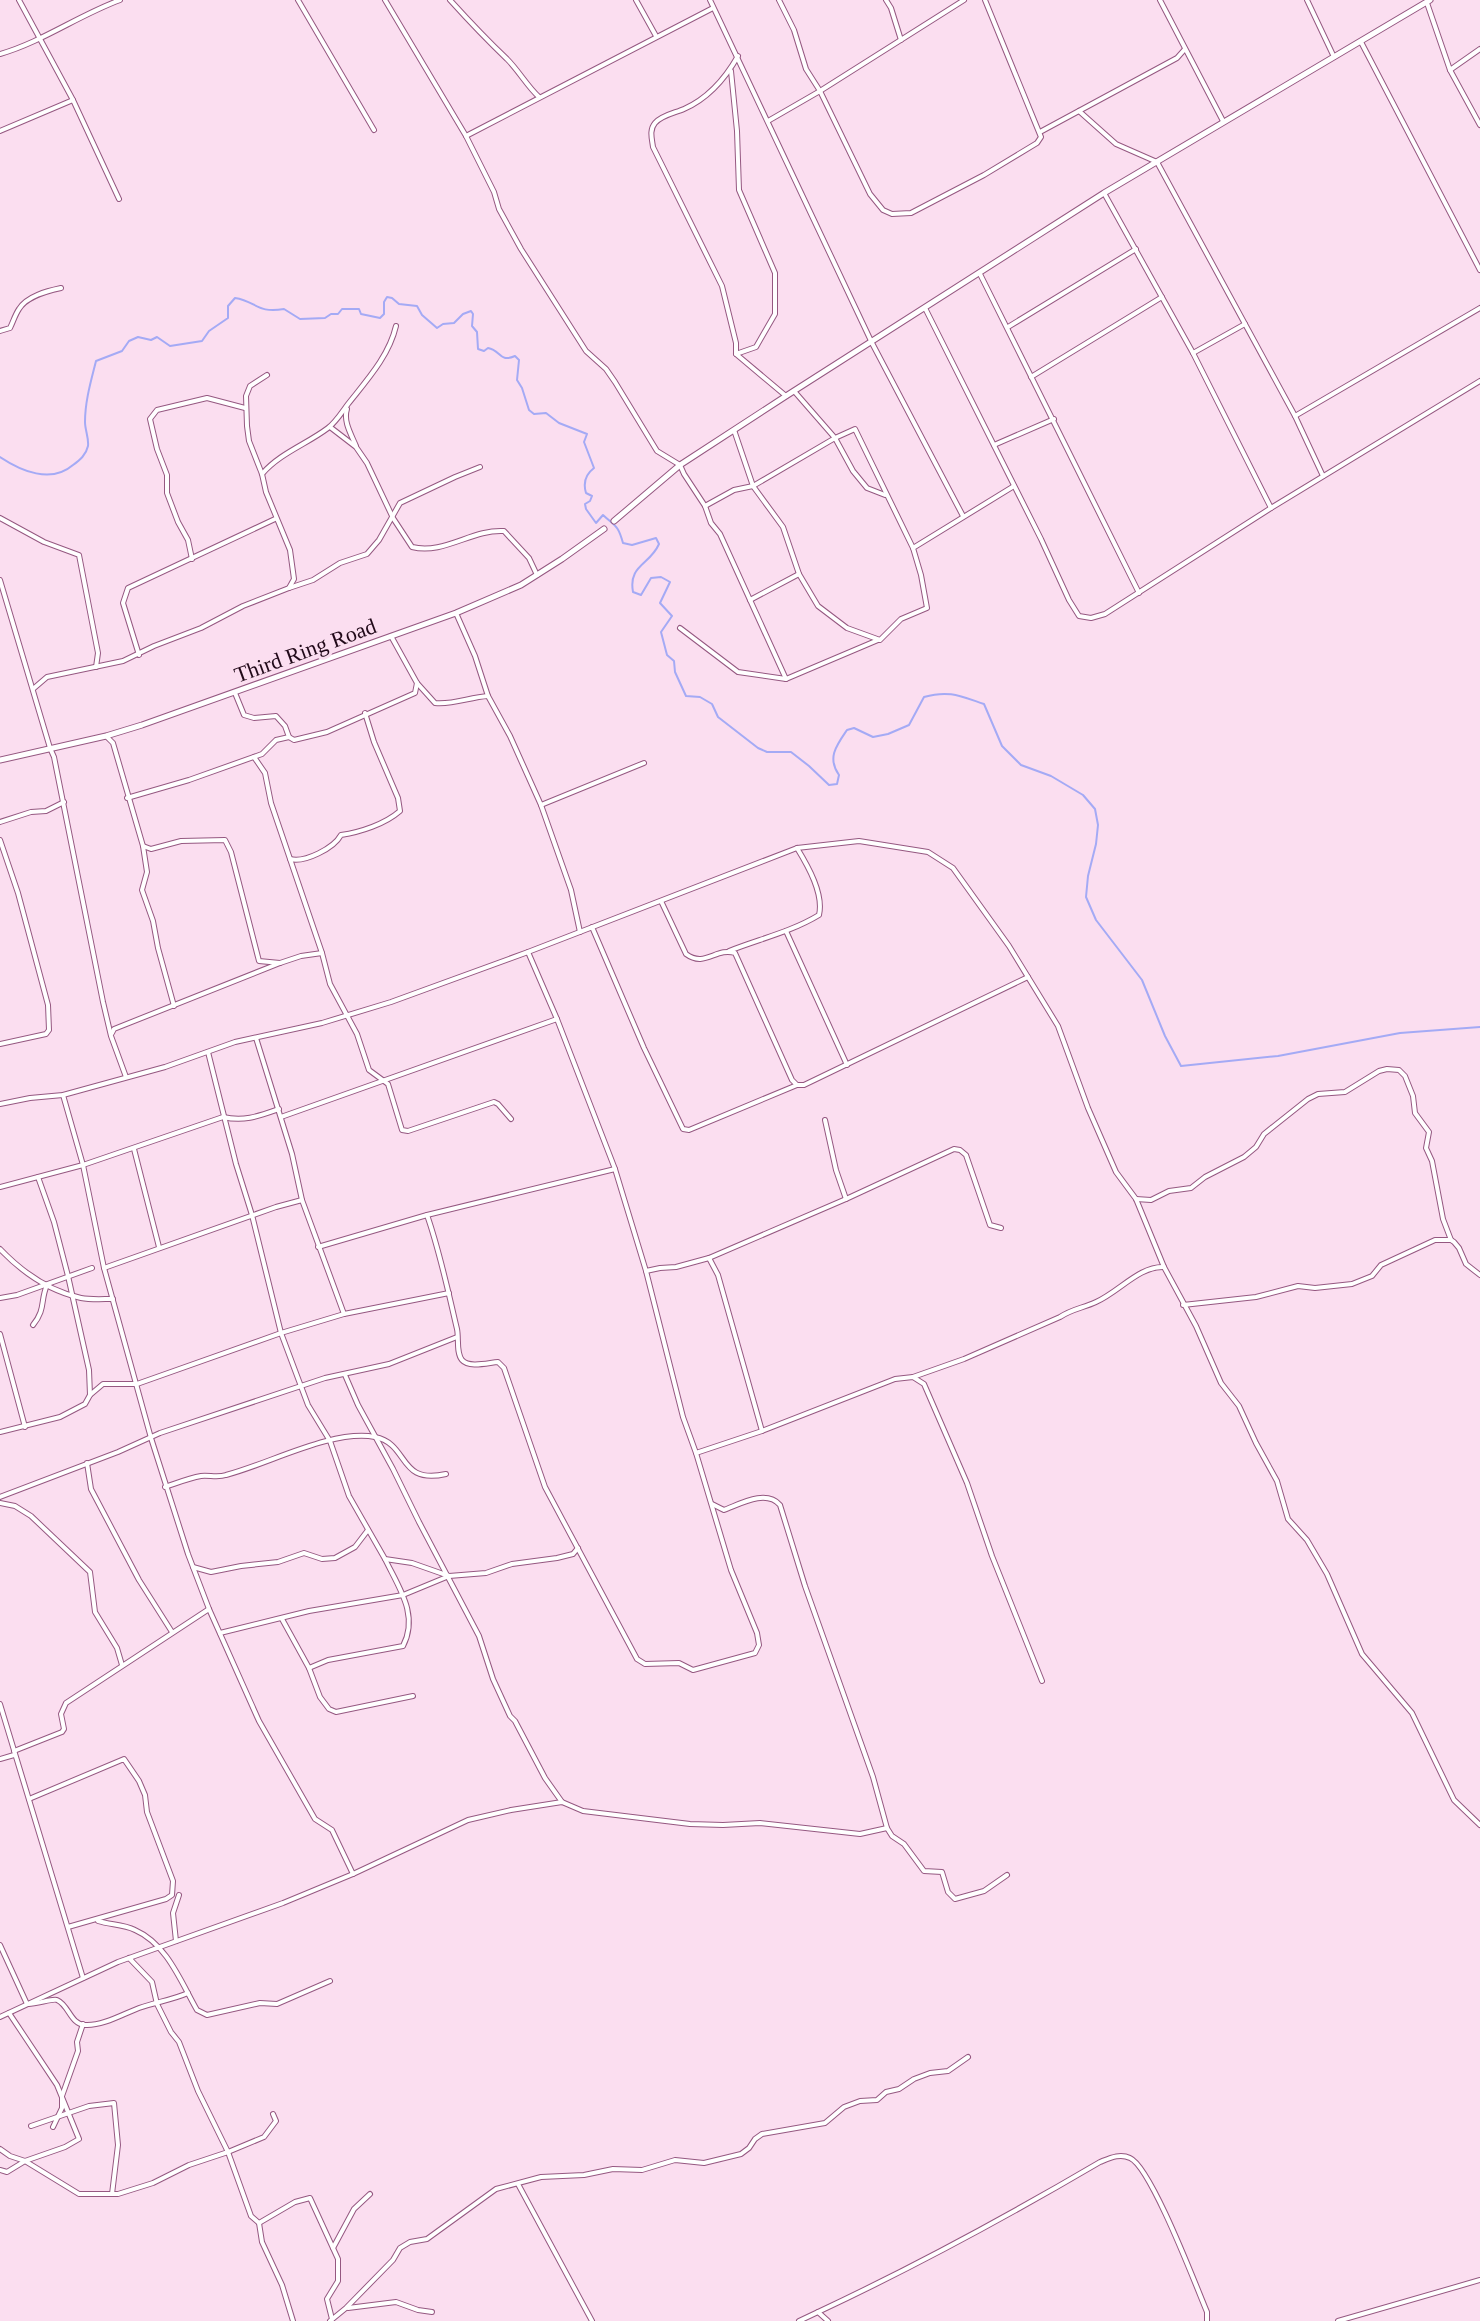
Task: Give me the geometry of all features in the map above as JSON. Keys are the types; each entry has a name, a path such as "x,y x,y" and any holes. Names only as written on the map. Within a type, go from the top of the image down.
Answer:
{"street":[{"path":"19,0 73,100 119,199"},
{"path":"0,54 120,0"},
{"path":"298,0 374,130"},
{"path":"385,0 466,136 508,227 575,334 586,351 606,369 657,451 680,465 705,506 786,679"},
{"path":"450,0 539,97"},
{"path":"636,0 656,37"},
{"path":"710,0 872,343 963,516"},
{"path":"779,0 794,30 806,69 820,91 870,194 883,210 892,214 911,213 984,175 1037,143 1041,137 985,0"},
{"path":"886,0 901,40"},
{"path":"768,121 964,0"},
{"path":"1160,0 1223,121"},
{"path":"1307,0 1334,57"},
{"path":"604,529 680,465 786,396 1104,193 1428,1 1450,70 1480,125"},
{"path":"466,136 713,8"},
{"path":"1361,42 1480,270"},
{"path":"1040,132 1177,58 1185,49"},
{"path":"1450,70 1480,49"},
{"path":"738,56 712,92 699,102 661,118 652,127 653,147 722,286 736,354 786,396"},
{"path":"731,69 739,190 775,273 775,314 756,347 736,354"},
{"path":"0,131 73,100"},
{"path":"1079,111 1116,144 1157,162 1295,416 1323,476"},
{"path":"1104,193 1193,353 1271,508"},
{"path":"1007,328 1136,249"},
{"path":"980,274 1139,593"},
{"path":"0,331 10,328 20,307 28,301 61,288"},
{"path":"1031,377 1162,297"},
{"path":"925,308 1069,600 1079,616 1091,618 1105,614 1271,508 1480,381"},
{"path":"1295,416 1480,308"},
{"path":"1193,353 1245,324"},
{"path":"262,474 270,465 330,427 377,367 393,341 396,326"},
{"path":"267,375 250,386 246,396 249,441 275,519 290,550 298,586"},
{"path":"794,391 835,438 860,480 867,488 885,495"},
{"path":"192,559 188,540 167,493 167,475 150,419 157,410 207,398 245,408"},
{"path":"349,403 345,413 356,447 393,518 412,547 424,550 439,548 483,532 504,531 529,558 537,575"},
{"path":"993,445 1054,419"},
{"path":"330,427 356,447"},
{"path":"680,628 738,672 786,679 880,640 901,619 927,608 913,548 855,429 753,486 734,490 705,506"},
{"path":"734,430 753,486 783,527 799,574 818,606 847,628 880,640"},
{"path":"33,689 47,677 139,655 243,606 313,580 340,563 367,554 400,503 480,467"},
{"path":"913,548 1014,486"},
{"path":"0,518 44,542 79,555 98,653 96,667"},
{"path":"139,655 123,603 128,588 275,519"},
{"name":"Third Ring Road","path":"0,760 106,736 456,613 521,585 604,529"},
{"path":"750,600 799,574"},
{"path":"289,588 294,579"},
{"path":"0,580 54,757 111,1036 126,1077"},
{"path":"456,613 488,696 541,805 571,890 580,932"},
{"path":"391,636 417,683 435,703 448,704 470,697 488,696"},
{"path":"235,693 244,715 254,718 276,716 294,740 327,732 365,713 411,696 417,683"},
{"path":"289,859 307,859 332,846 341,835 353,834 400,811 398,798 365,713"},
{"path":"106,736 113,743 143,846 147,872 142,890 174,1006"},
{"path":"127,798 262,754 276,740 289,737"},
{"path":"254,757 265,773 271,803 326,973 357,1034 369,1070 388,1084 402,1130 408,1131 494,1102 511,1119"},
{"path":"541,805 644,763"},
{"path":"0,822 31,812 46,811 64,802"},
{"path":"0,840 18,893 48,1005 49,1030 46,1034 0,1044"},
{"path":"143,846 151,849 181,841 225,840 231,852 259,961 280,963"},
{"path":"0,1104 63,1095 391,1002 797,848 859,841 928,852 953,868 1009,946 1058,1026 1116,1172 1136,1199 1164,1267 1196,1326 1221,1383 1239,1406 1277,1481 1288,1519 1307,1540 1327,1574 1362,1654 1412,1713 1454,1800 1480,1825"},
{"path":"661,901 686,954 699,960 786,931 819,915 821,905 807,863 797,848"},
{"path":"592,927 644,1048 683,1129 689,1130 797,1085 804,1085 1028,977"},
{"path":"786,931 847,1065"},
{"path":"728,951 735,953 797,1085"},
{"path":"427,1215 459,1337 459,1356 472,1364 498,1362 504,1368 545,1487 637,1659 640,1662 679,1663 693,1670 755,1653 759,1645 757,1633 731,1570 683,1417 646,1271 615,1169 528,952"},
{"path":"111,1036 114,1029 280,963 322,953"},
{"path":"281,1117 557,1019"},
{"path":"256,1038 279,1109 302,1200 344,1314"},
{"path":"208,1052 281,1333 308,1405 330,1441 349,1496 385,1559 409,1613 409,1634 403,1646 328,1660 309,1668"},
{"path":"1136,1199 1151,1200 1169,1191 1191,1188 1205,1177 1244,1157 1256,1147 1264,1134 1308,1099 1318,1094 1345,1092 1379,1071 1399,1070 1405,1076 1413,1096 1415,1113 1429,1132 1426,1148 1451,1240 1459,1248 1466,1264 1480,1275"},
{"path":"63,1095 83,1165 104,1268 165,1487 193,1567 259,1721 315,1819 332,1830 353,1874"},
{"path":"0,1187 134,1149 223,1117 248,1119 279,1109"},
{"path":"825,1120 846,1199"},
{"path":"134,1149 159,1248"},
{"path":"646,1271 709,1258 954,1149 966,1155 990,1225 1001,1228"},
{"path":"318,1247 427,1215 615,1169"},
{"path":"38,1177 68,1276 90,1380 90,1395"},
{"path":"104,1268 302,1200"},
{"path":"1183,1305 1256,1297 1298,1286 1315,1288 1352,1284 1372,1276 1381,1265 1435,1240 1451,1240"},
{"path":"0,1249 21,1269 47,1285 81,1298 113,1299"},
{"path":"709,1258 718,1275 762,1431"},
{"path":"696,1453 895,1379 913,1377 964,1359 1074,1308 1094,1303 1148,1268 1164,1267"},
{"path":"0,1298 17,1295 92,1268"},
{"path":"33,1325 44,1306 47,1285"},
{"path":"90,1380 103,1384 137,1384 344,1314 449,1293"},
{"path":"0,1334 25,1427"},
{"path":"0,1500 219,1412 325,1378 389,1364 459,1337"},
{"path":"345,1375 479,1636 493,1679 510,1716 562,1802 583,1811 690,1824 760,1823 860,1834 887,1828"},
{"path":"913,1377 924,1384 967,1483 992,1556 1042,1681"},
{"path":"0,1432 60,1417 85,1404 103,1384"},
{"path":"165,1487 203,1475 222,1477 330,1441 353,1437 375,1437 388,1442 414,1473 426,1476 446,1474"},
{"path":"87,1463 91,1489 139,1580 172,1632"},
{"path":"710,1503 724,1510 765,1497 774,1499 780,1505 892,1836 904,1844 924,1871 942,1872 948,1892 955,1899 984,1891 1007,1875"},
{"path":"0,1500 31,1516 90,1572 95,1612 117,1648 122,1665"},
{"path":"193,1567 211,1572 278,1562 304,1553 322,1559 335,1558 355,1547 368,1530"},
{"path":"220,1633 309,1611 403,1595 449,1576 486,1573 512,1564 557,1558 573,1554 578,1548"},
{"path":"385,1559 412,1563 449,1576"},
{"path":"0,1759 62,1732 61,1714 66,1703 209,1609"},
{"path":"282,1619 309,1668 320,1697 329,1709 336,1712 413,1696"},
{"path":"0,1704 83,1978"},
{"path":"29,1799 124,1759 145,1795 147,1812 173,1881 172,1895 154,1904 68,1927"},
{"path":"0,2017 129,1958 283,1903 353,1874 468,1820 562,1802"},
{"path":"176,1941 173,1913 179,1895"},
{"path":"95,1920 134,1929 152,1940 171,1963 197,2010 207,2015 260,2003 277,2004 330,1981"},
{"path":"0,1945 27,2004"},
{"path":"129,1958 152,1982 157,2004 179,2042 198,2091 228,2152 251,2216 259,2223 262,2242 282,2285 293,2321"},
{"path":"27,2004 37,2005 54,1999 78,2023 83,2024 111,2019 188,1993"},
{"path":"0,2170 7,2172 25,2161 79,2139 57,2085 9,2013"},
{"path":"53,2127 62,2108 62,2096 78,2051 77,2042 83,2024"},
{"path":"259,2223 295,2202 310,2198 338,2259 338,2281 327,2299 331,2320 393,2260 400,2248 410,2242 427,2239 496,2189 541,2177 584,2175 613,2169 642,2170 675,2160 704,2163 724,2159 741,2154 762,2134 825,2123 844,2107 860,2101 877,2100 886,2092 899,2089 914,2079 948,2071 968,2057"},
{"path":"31,2126 89,2106 114,2103 118,2145 112,2194"},
{"path":"0,2149 79,2194 118,2194 153,2183 189,2165 264,2137 276,2121 273,2114"},
{"path":"799,2321 896,2275 1114,2156 1132,2158 1144,2171 1207,2312 1207,2321"},
{"path":"518,2184 592,2321"},
{"path":"333,2248 354,2209 370,2194"},
{"path":"1338,2321 1480,2280"},
{"path":"346,2308 396,2302 432,2312"},
{"path":"818,2312 828,2321"}],"waterway":[{"path":"0,457 27,471 46,475 64,471 73,465 88,446 85,414 96,361 122,351 129,341 138,337 151,340 157,337 170,346 202,341 209,331 228,318 228,306 235,298 262,309 284,309 300,319 325,318 338,314 342,309 359,309 361,314 380,318 384,314 387,297 399,304 417,306 437,328 454,323 471,311 478,349 484,351 488,348 503,357 515,356 519,360 517,380 529,410 534,414 546,413 559,423 587,434 584,442 594,468 586,479 586,493 592,496 585,504 596,523 603,515 618,529 623,543 632,545 656,538 659,544 655,551 634,576 633,592 641,595 651,578 661,577 670,582 660,603 672,616 661,632 667,655 674,661 675,672 686,696 700,697 712,704 718,717 758,748 767,752 791,752 829,785 837,784 839,775 833,758 847,730 854,728 873,737 888,734 909,725 924,697 941,694 961,696 984,704 1002,746 1021,765 1051,776 1083,795 1095,809 1098,825 1086,897 1096,920 1142,980 1181,1066 1278,1056 1400,1033 1480,1027"}]}
